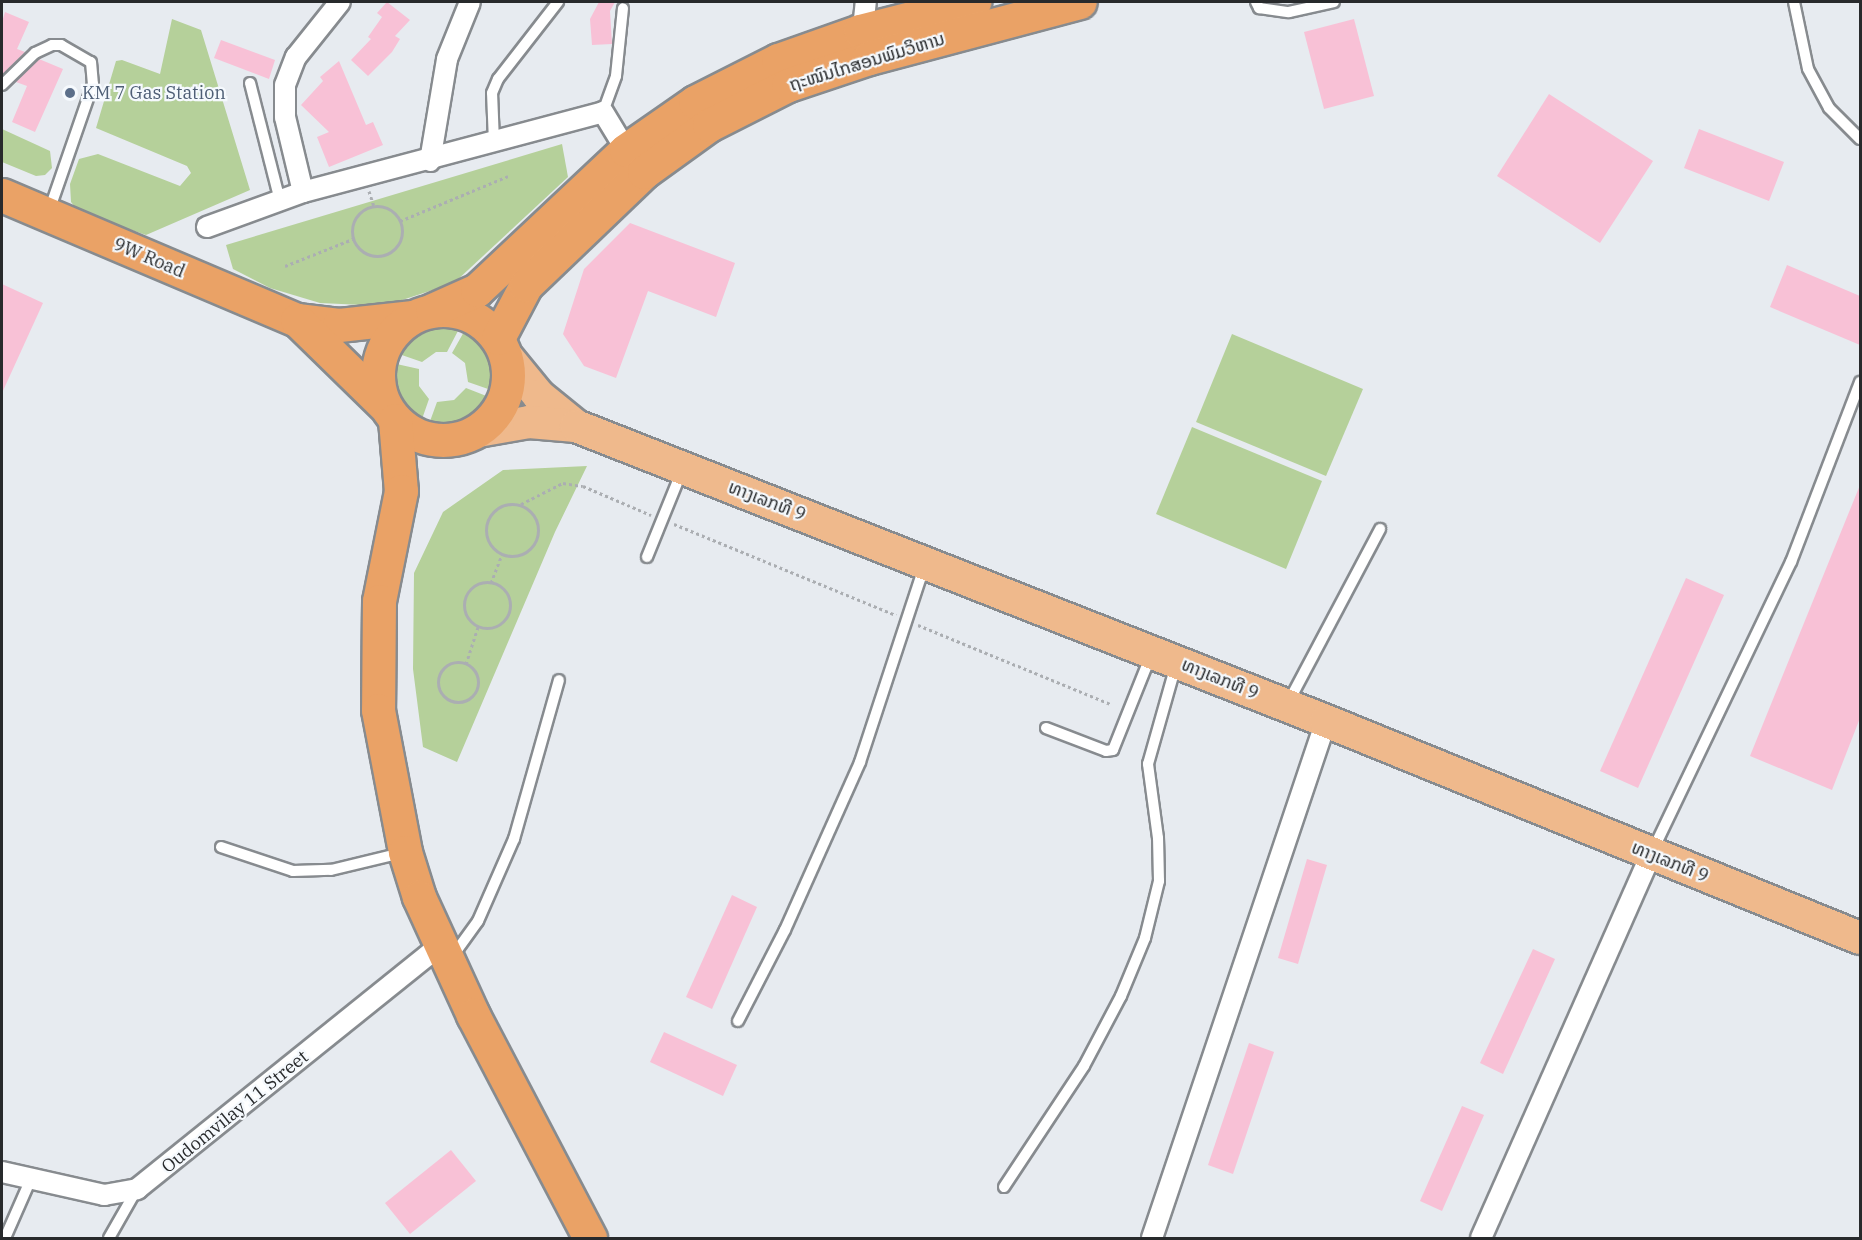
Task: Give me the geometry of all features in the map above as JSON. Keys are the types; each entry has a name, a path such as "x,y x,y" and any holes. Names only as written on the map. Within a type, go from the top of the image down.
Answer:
{"highway":[{"name":"ຖະໜົນໄກສອນພົມວິຫານ","path":"422,314 477,290 507,266 626,150 695,102 778,60 865,30 974,2"},
{"name":"ຖະໜົນໄກສອນພົມວິຫານ","path":"502,347 526,285 644,172 709,125 788,85 865,30 1080,2"},
{"name":"9W Road","path":"5,200 48,214 297,320"},
{"path":"422,314 395,330 381,357 379,387 390,413 401,491 379,600 378,710 405,852 419,897 590,1239"},
{"path":"297,320 339,325 422,314 469,314 502,347 509,378 505,399 494,417 428,459 401,491"},
{"path":"297,320 362,379 390,413 424,437 467,436"}],"main road":[{"name":"ທາງເລກທີ 9","path":"502,347 539,396 576,426"},
{"name":"ທາງເລກທີ 9","path":"467,436 529,422 576,426 1287,705 1651,855 1860,938"}],"street":[{"path":"303,192 285,117 285,85 296,57 340,2"},
{"path":"430,161 447,59 470,2"},
{"path":"207,227 303,192 430,161 603,112 626,150"},
{"path":"1158,1237 1326,721"},
{"path":"1481,1239 1651,855"},
{"name":"Oudomvilay 11 Street","path":"2,1172 30,1181 104,1195 137,1189 445,953"}],"lane":[{"path":"494,142 492,93 498,79 558,2"},
{"path":"1256,2 1259,8 1289,12 1334,2"},
{"path":"1794,2 1808,69 1829,108 1860,139"},
{"path":"603,112 616,76 622,8"},
{"path":"2,85 35,53 52,45 61,45 91,62 93,84 48,214"},
{"path":"250,83 280,201"},
{"path":"1651,855 1791,562 1860,382"},
{"path":"647,557 683,468"},
{"path":"1287,705 1380,529"},
{"path":"738,1021 785,930 860,762 925,563"},
{"path":"1046,728 1106,751 1113,750 1165,657"},
{"path":"1004,1187 1084,1066 1121,996 1145,938 1159,882 1158,838 1148,764 1165,657"},
{"path":"445,953 478,921 514,839 559,680"},
{"path":"221,847 293,871 331,870 405,852"},
{"path":"4,1239 30,1181"},
{"path":"110,1239 137,1189"}],"path":[{"path":"400,220 508,176"},
{"path":"383,207 400,220 401,240 390,253 367,254 354,239 354,222 364,210 383,207"},
{"path":"285,266 354,239"},
{"path":"521,504 534,515 537,539 519,556 502,555 486,535 489,517 502,504 521,504 563,483 583,486 1111,704"},
{"path":"491,583 502,555"},
{"path":"491,583 504,590 509,612 493,628 478,627 466,617 463,602 470,589 491,583"},
{"path":"466,664 478,627"},
{"path":"466,664 477,679 476,691 462,702 449,700 440,691 439,677 447,666 466,664"}],"green space":[{"path":"172,19 201,30 250,190 146,235 79,212 71,202 70,184 79,159 98,154 180,186 191,173 187,166 96,128 116,61 122,60 160,74"},
{"path":"2,129 50,151 52,168 45,175 36,176 2,162"},
{"path":"562,144 568,177 454,283 384,306 320,303 270,288 233,269 226,245"},
{"path":"443,323 460,327 447,352 436,352 422,362 396,353 410,334"},
{"path":"465,330 486,349 492,364 491,390 468,382 465,363 452,353"},
{"path":"1232,334 1363,389 1326,476 1196,422"},
{"path":"392,363 419,369 419,386 429,399 421,422 405,411 396,397"},
{"path":"466,388 489,397 480,411 451,426 429,424 437,402 454,400"},
{"path":"1192,427 1322,481 1286,569 1156,514"},
{"path":"587,466 555,532 457,762 423,747 413,669 414,573 443,512 503,470"}],"building":[{"path":"387,2 410,20 395,36 400,39 392,52 368,76 351,60 371,39 368,37 382,17 377,13"},
{"path":"599,2 615,2 610,11 612,44 592,45 590,19"},
{"path":"5,12 29,22 17,49 25,52 2,75 2,22"},
{"path":"1354,19 1374,96 1324,109 1304,32"},
{"path":"221,40 275,60 269,79 214,58"},
{"path":"39,59 63,69 35,132 12,122 27,86 16,82"},
{"path":"339,61 366,125 373,122 383,145 329,167 317,137 329,132 301,105 323,81 320,77"},
{"path":"1549,94 1653,161 1600,243 1497,176"},
{"path":"1699,129 1784,162 1769,201 1684,168"},
{"path":"630,223 735,263 716,317 648,291 616,378 584,366 563,334 584,269"},
{"path":"1787,265 1860,296 1860,345 1770,307"},
{"path":"2,284 43,303 2,393"},
{"path":"1860,485 1860,718 1832,790 1750,756"},
{"path":"1686,578 1724,595 1638,788 1600,771"},
{"path":"1307,859 1327,865 1298,964 1278,958"},
{"path":"732,895 757,907 712,1009 686,997"},
{"path":"1533,949 1555,959 1503,1074 1480,1063"},
{"path":"664,1032 737,1065 723,1096 650,1062"},
{"path":"1249,1043 1274,1052 1233,1174 1208,1165"},
{"path":"1462,1106 1484,1115 1442,1211 1420,1201"},
{"path":"451,1150 476,1181 410,1234 385,1203"}],"place":[{"name":"KM 7 Gas Station","path":"70,93"}]}
